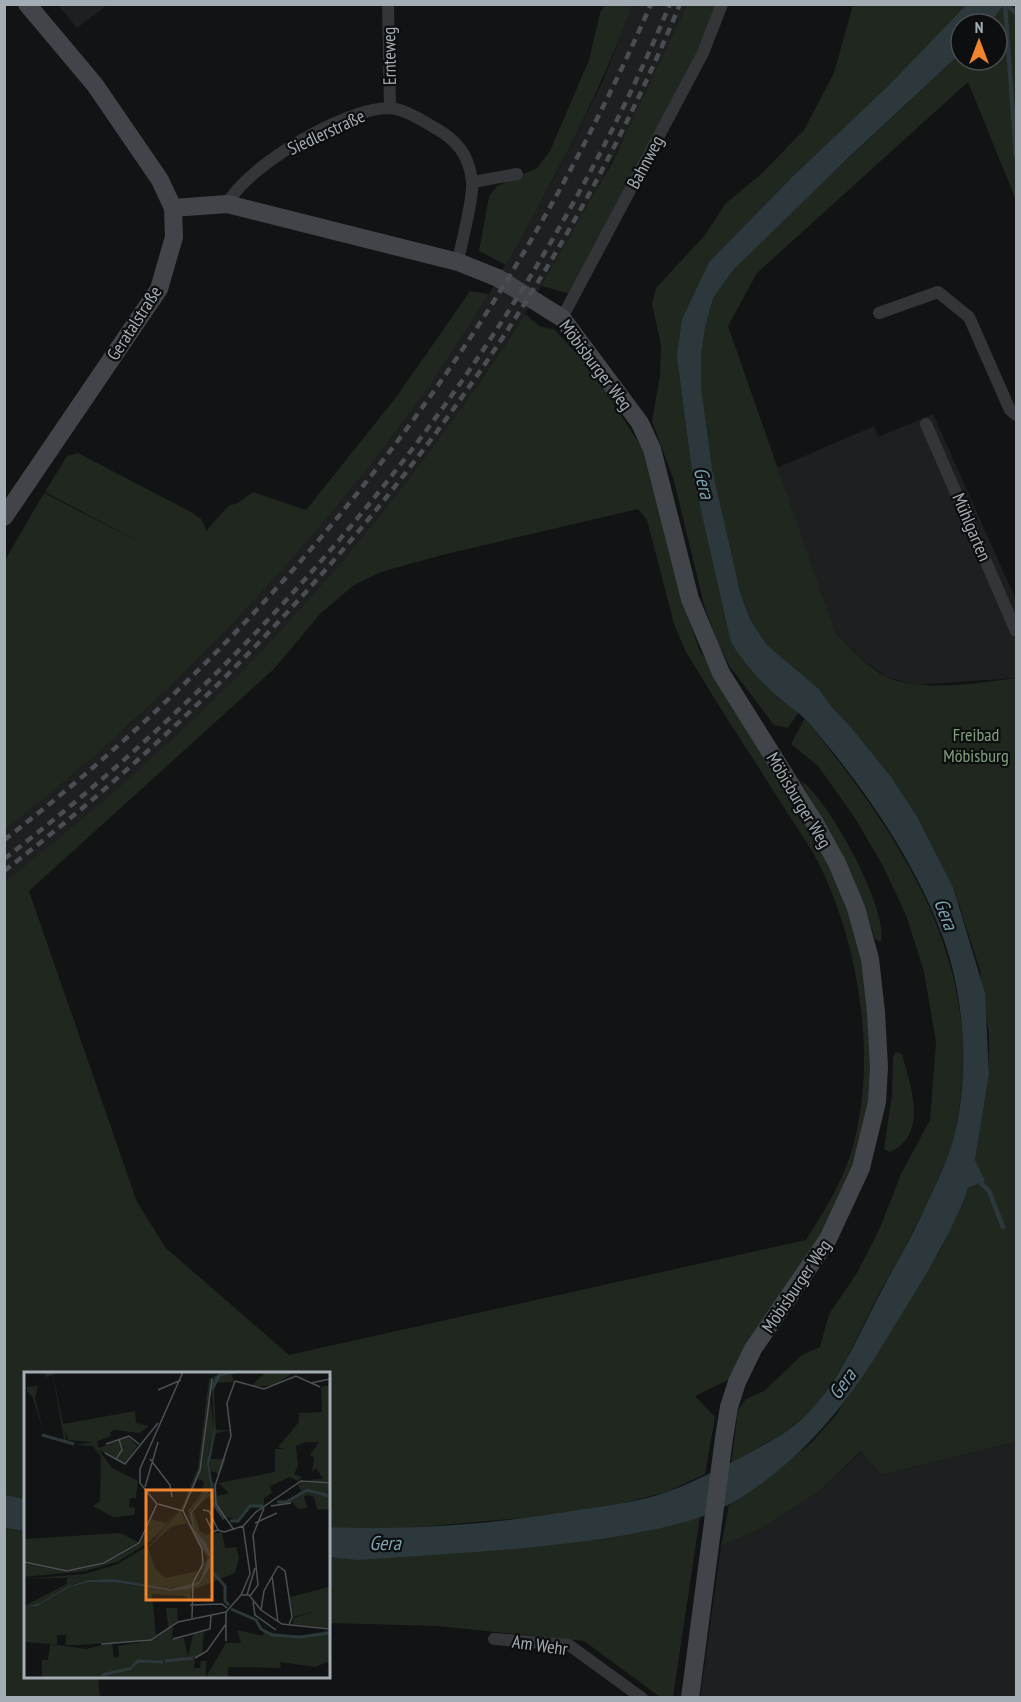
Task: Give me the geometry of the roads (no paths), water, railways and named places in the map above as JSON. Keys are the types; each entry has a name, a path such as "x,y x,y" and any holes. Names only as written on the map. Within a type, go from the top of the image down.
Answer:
{"street":[{"name":"Geratalstraße","path":"4,517 159,289 174,237 173,208 160,180 121,120 75,59 27,4"},
{"name":"Ernteweg","path":"388,4 390,108"},
{"name":"Bahnweg","path":"562,318 703,53 722,4"},
{"name":"Siedlerstraße","path":"227,204 234,192 287,149 315,133 361,113 390,108 416,117 452,137 460,145 473,182 458,262"},
{"path":"473,182 517,174"},
{"name":"Möbisburger Weg","path":"173,208 227,204 458,262 498,278 562,318 640,423 652,449 690,598 721,673 816,825 837,863 856,908 870,959 876,1012 879,1078 875,1113 861,1168 828,1239 753,1349 729,1407 690,1698"},
{"path":"879,313 938,292 969,317 1010,410 1017,415"},
{"name":"Mühlgarten","path":"926,424 1017,631"},
{"name":"Am Wehr","path":"494,1639 569,1645 642,1698"}],"water":[{"path":"966,5 1004,5 998,12 959,12"},
{"name":"Gera","path":"949,23 949,64 733,270 713,298 701,354 701,387 712,469 740,592 750,619 767,645 819,689 892,778 918,818 953,887 985,993 989,1074 975,1160 985,1181 968,1188 953,1225 934,1260 877,1354 842,1404 801,1450 779,1470 728,1505 675,1525 587,1541 489,1551 358,1560 330,1557 330,1527 393,1528 457,1525 553,1514 637,1500 667,1492 701,1478 782,1434 806,1415 829,1387 849,1356 912,1235 950,1150 962,1091 963,1039 957,988 944,940 918,881 868,798 808,722 763,683 731,642 692,471 677,356 682,319 709,262 793,176 890,84"},
{"path":"5,1495 24,1499 24,1531 5,1528"}],"waterway":[{"path":"1005,4 1016,156"},
{"path":"1006,4 1016,13"},
{"path":"978,1180 989,1191 1003,1227"}],"railway":[{"path":"4,840 108,754 206,663 296,566 381,463 458,356 529,243 594,126 651,4"},
{"path":"4,859 110,772 210,679 305,580 392,475 474,364 547,249 613,128 670,4"},
{"path":"4,871 111,783 213,689 309,588 399,482 481,370 556,252 622,130 680,4"}],"park label":[{"name":"Freibad Möbisburg","path":"976,744"}]}
